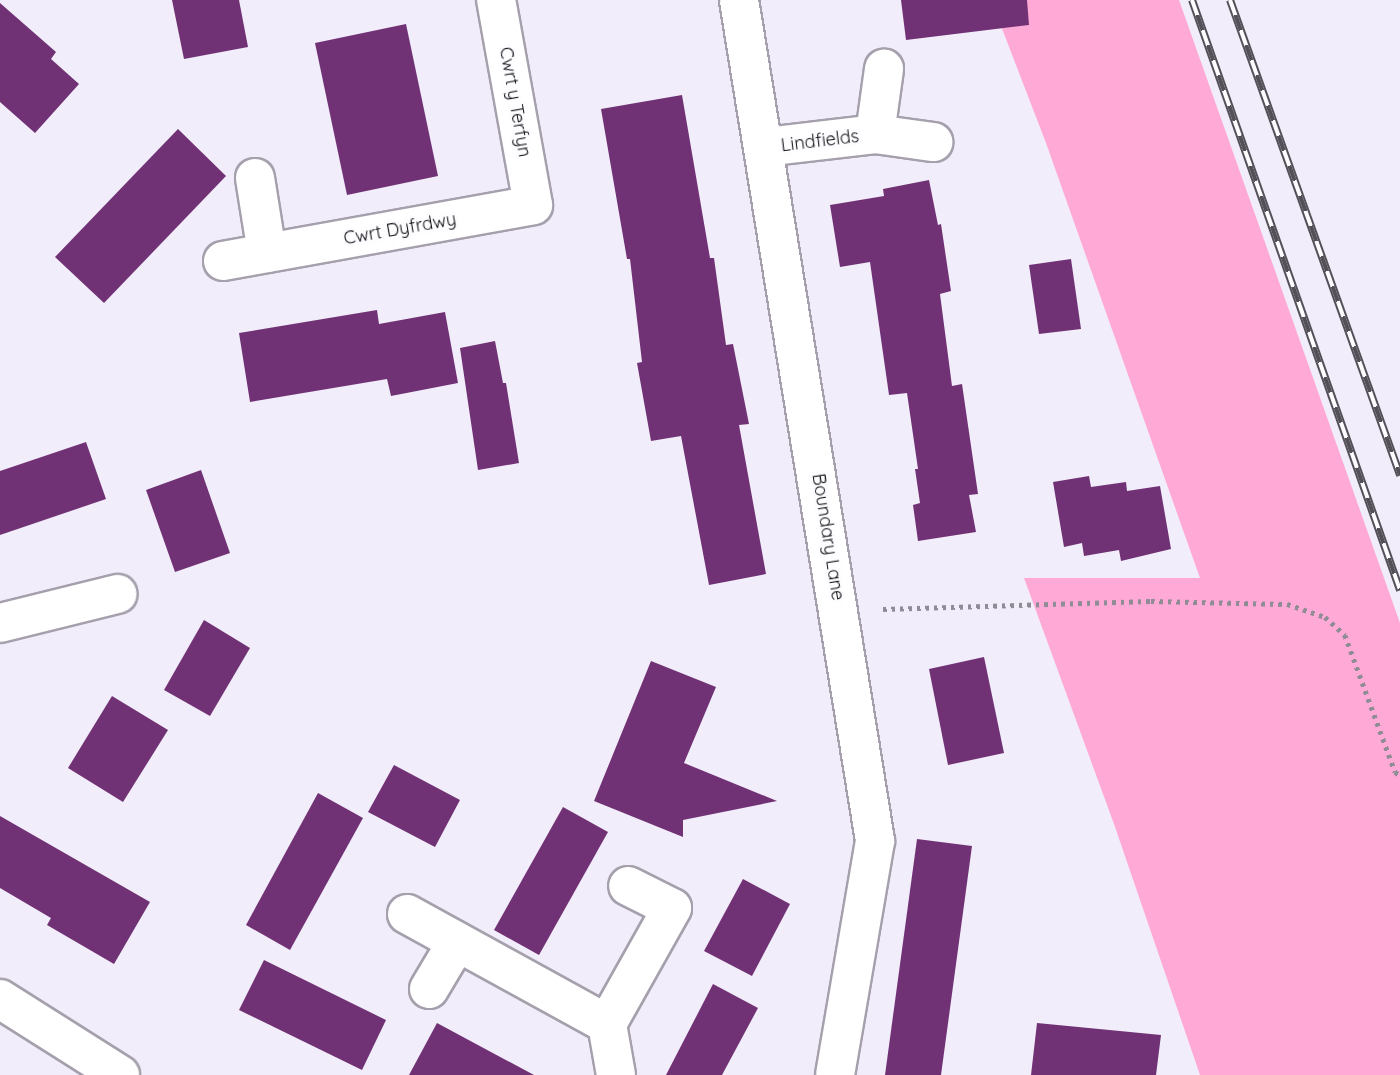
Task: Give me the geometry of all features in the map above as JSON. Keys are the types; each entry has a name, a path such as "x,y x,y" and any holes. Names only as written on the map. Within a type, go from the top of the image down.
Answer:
{"street":[{"name":"Cwrt y Terfyn","path":"496,0 533,205"},
{"name":"Boundary Lane","path":"740,0 875,841 835,1075"},
{"name":"Lindfields","path":"875,134 884,69"},
{"name":"Lindfields","path":"765,147 875,134 933,142"},
{"path":"255,178 267,253"},
{"name":"Cwrt Dyfrdwy","path":"223,261 533,205"},
{"path":"0,623 117,594"},
{"path":"616,1075 607,1024 672,908 628,886"},
{"path":"407,914 607,1024"},
{"path":"429,989 457,942"},
{"path":"0,999 120,1075"}],"path":[{"path":"840,611 1150,601 1287,604 1325,617 1345,635 1395,772 1400,775"}],"shaded area":[{"path":"991,0 1179,0 1400,623 1400,1075 1200,1075 1114,824 1024,578 1200,578 1046,143"}],"building":[{"path":"172,0 239,0 248,47 184,59"},
{"path":"901,0 1027,0 1029,25 906,40"},
{"path":"0,3 56,52 51,59 79,84 35,133 0,102"},
{"path":"406,24 438,176 347,195 315,43"},
{"path":"682,95 710,258 714,258 726,345 733,344 749,424 739,425 766,574 709,585 681,436 651,441 637,363 642,362 630,259 627,259 601,109"},
{"path":"178,129 226,176 104,303 55,257"},
{"path":"929,180 938,225 941,224 951,291 940,294 952,386 962,384 978,494 969,495 976,532 918,541 913,505 920,503 915,469 918,469 907,393 889,395 870,262 840,267 830,205 884,196 883,189"},
{"path":"1071,259 1081,329 1039,334 1029,265"},
{"path":"377,310 379,324 445,312 458,383 391,396 387,379 250,402 239,333"},
{"path":"495,341 503,383 506,383 519,463 478,470 460,348"},
{"path":"86,442 106,499 0,535 0,471"},
{"path":"201,470 230,553 175,572 146,490"},
{"path":"1089,476 1091,487 1126,482 1127,491 1160,486 1171,549 1121,561 1119,550 1084,556 1082,543 1064,547 1053,482"},
{"path":"204,620 250,648 210,716 164,690"},
{"path":"984,657 1004,753 948,765 929,669"},
{"path":"651,661 716,687 684,763 777,801 683,820 683,837 594,801"},
{"path":"112,696 168,730 123,802 68,768"},
{"path":"394,765 460,800 435,847 368,812"},
{"path":"318,793 363,818 290,950 246,925"},
{"path":"563,807 608,832 539,955 494,930"},
{"path":"0,816 150,902 114,964 47,925 51,918 0,888"},
{"path":"917,839 972,846 941,1075 885,1075"},
{"path":"743,879 790,904 752,976 704,951"},
{"path":"264,960 386,1020 362,1070 239,1010"},
{"path":"713,984 758,1008 722,1075 666,1075"},
{"path":"437,1023 534,1075 409,1075"},
{"path":"1037,1023 1161,1035 1156,1075 1031,1075"}],"railway":[{"path":"1192,0 1400,590"},
{"path":"1230,0 1400,475"}]}
